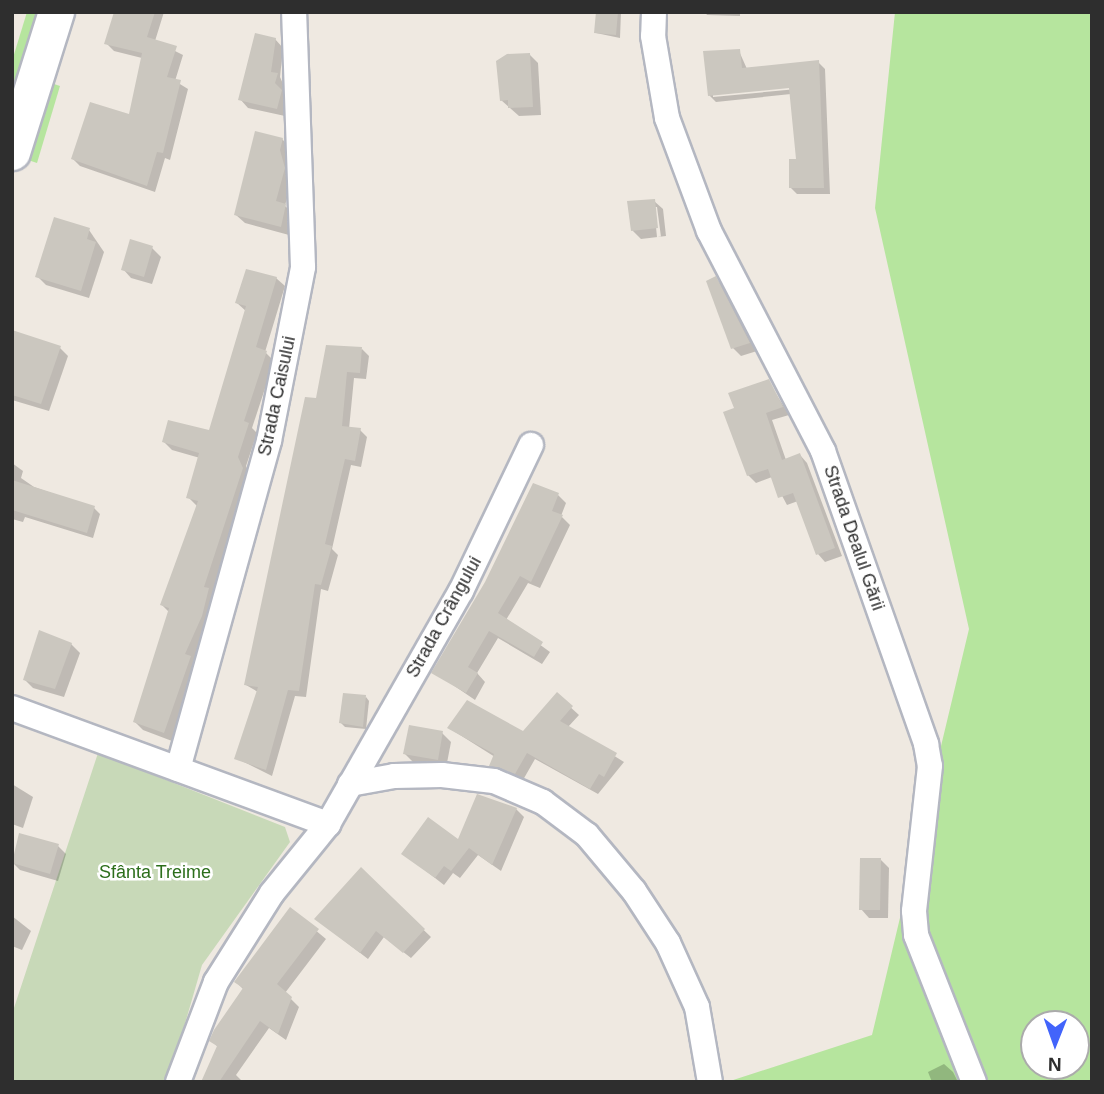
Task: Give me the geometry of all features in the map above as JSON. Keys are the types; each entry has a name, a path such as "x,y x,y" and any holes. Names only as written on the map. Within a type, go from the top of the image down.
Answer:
{"street":[{"path":"12,152 56,12"},
{"name":"Strada Caisului","path":"178,769 269,441 303,267 294,12"},
{"name":"Strada Dealul Gării","path":"654,12 653,36 667,118 709,231 823,451 926,744 930,766 914,911 916,935 974,1082"},
{"name":"Strada Crângului","path":"178,1082 216,982 272,893 328,824 461,591 531,445"},
{"path":"12,708 328,824"},
{"path":"350,784 394,776 442,775 494,781 543,802 587,835 634,891 668,943 696,1007 710,1082"}],"green space":[{"path":"27,12 42,12 12,107 12,61"},
{"path":"895,12 1092,12 1092,1082 727,1082 872,1035 969,629 875,208"},
{"path":"51,83 60,86 37,163 28,160"},
{"name":"Sfânta Treime","path":"98,753 285,827 290,842 202,965 168,1082 12,1082 12,1014"}],"building":[{"path":"114,12 155,12 147,37 177,46 167,77 181,80 163,153 157,152 147,186 71,159 90,102 129,114 142,53 104,44"},
{"path":"596,12 618,12 616,35 594,33"},
{"path":"255,33 276,38 271,72 278,73 275,83 282,90 277,109 238,100"},
{"path":"740,49 742,68 819,60 824,188 789,188 789,159 796,159 789,88 708,96 703,51"},
{"path":"530,53 533,107 508,108 508,100 500,101 496,61 507,54"},
{"path":"255,131 283,138 280,150 285,168 276,201 286,204 281,227 234,215"},
{"path":"655,199 658,228 631,231 627,201"},
{"path":"54,217 90,228 87,239 96,242 81,291 35,277"},
{"path":"130,239 153,246 144,277 121,270"},
{"path":"246,269 277,277 256,347 267,351 244,421 249,423 238,457 243,468 204,587 209,588 202,616 185,654 191,656 164,733 133,722 169,608 160,605 198,501 186,498 199,453 162,442 168,420 209,430 246,306 235,303"},
{"path":"716,276 750,343 731,349 706,281"},
{"path":"12,330 61,346 41,404 12,395"},
{"path":"326,345 362,347 360,373 347,372 342,426 361,428 355,461 345,459 325,544 332,546 321,585 315,584 299,691 288,690 266,770 234,759 258,687 244,685 305,397 316,398"},
{"path":"769,379 783,407 766,413 782,460 800,453 835,548 816,555 793,493 778,498 768,469 747,476 723,412 734,408 728,393"},
{"path":"12,480 95,506 87,533 12,510"},
{"path":"533,483 559,493 552,511 563,515 531,582 520,576 498,613 543,642 534,657 489,631 468,667 478,673 466,693 431,673 485,582"},
{"path":"39,630 72,643 55,689 23,680"},
{"path":"557,692 573,706 560,721 617,753 604,777 599,774 590,789 527,753 515,774 489,766 494,754 447,728 467,700 523,731"},
{"path":"343,693 366,695 363,727 339,723"},
{"path":"409,725 443,731 438,760 403,754"},
{"path":"477,794 517,808 492,865 469,848 451,871 444,866 435,878 401,854 428,817 458,839"},
{"path":"19,833 59,844 50,874 12,863"},
{"path":"860,858 881,858 880,910 859,910"},
{"path":"361,867 425,929 403,953 376,931 360,953 314,919"},
{"path":"290,907 319,929 277,984 292,997 278,1034 260,1021 219,1082 201,1082 217,1046 209,1041 243,988 234,982"}]}
